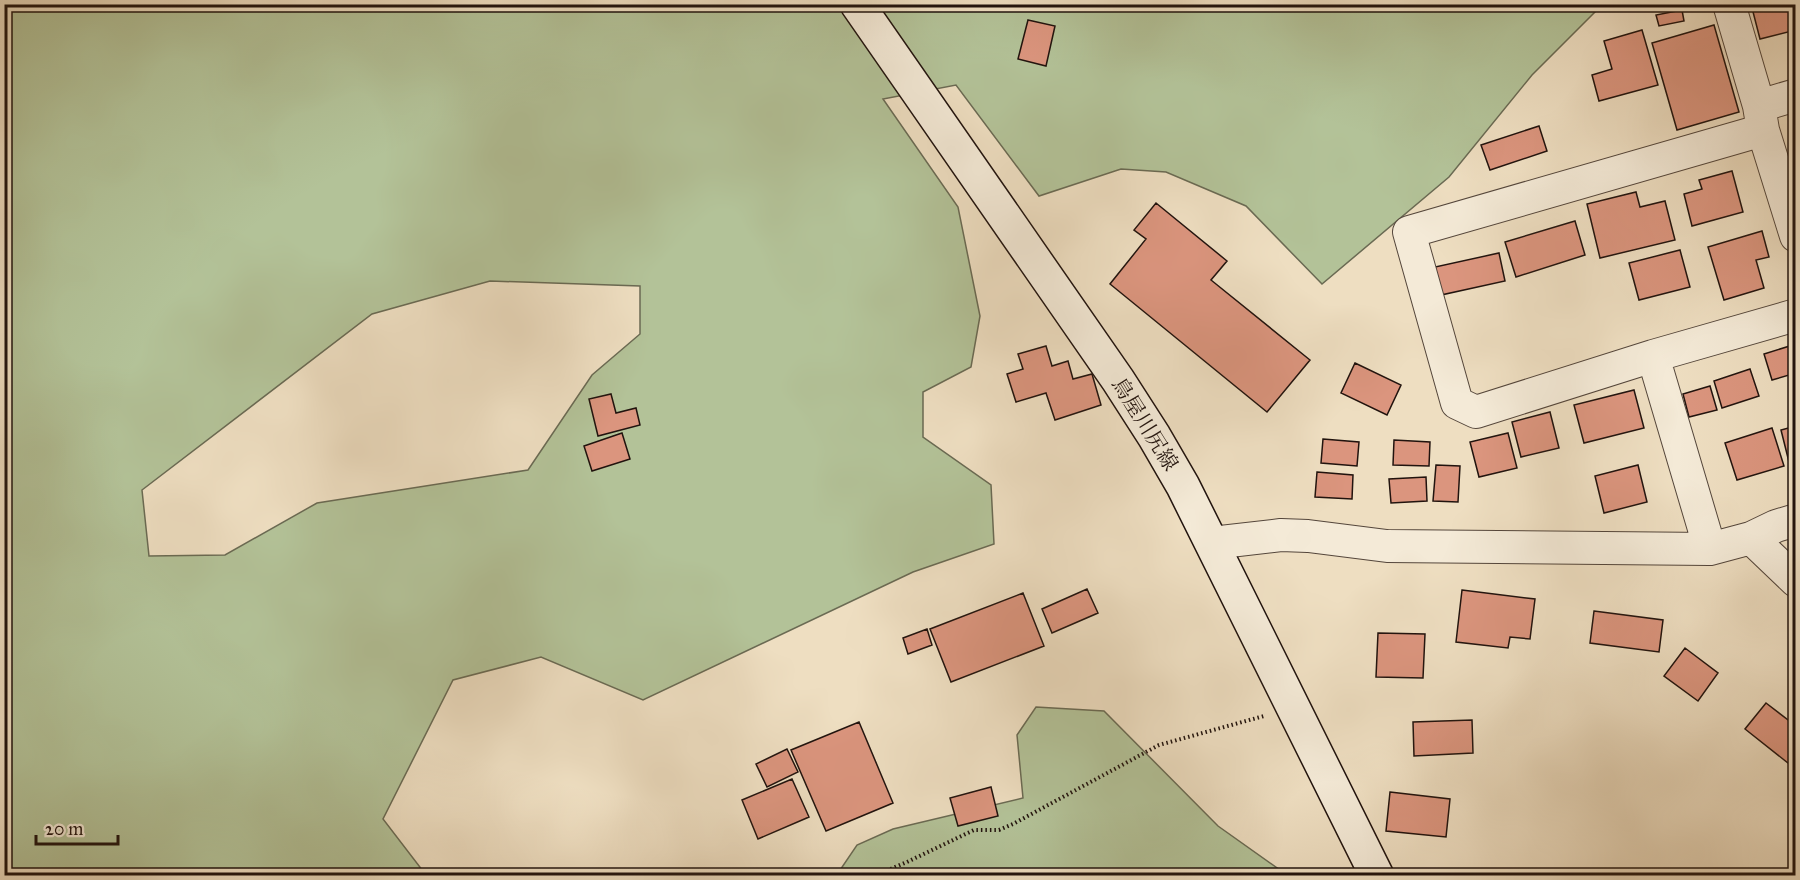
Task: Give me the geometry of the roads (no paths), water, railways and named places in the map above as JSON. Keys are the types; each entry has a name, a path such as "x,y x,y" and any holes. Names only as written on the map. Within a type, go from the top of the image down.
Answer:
{"main road":[{"name":"鳥屋川尻線","path":"857,4 1135,405 1172,466 1377,876"}],"street":[{"path":"1729,4 1796,236"},
{"path":"1796,95 1761,118 1409,232 1457,403 1476,412 1653,356 1796,315"},
{"path":"1653,356 1710,549"},
{"path":"1212,543 1281,535 1387,546 1710,549 1751,538 1776,526 1796,520"},
{"path":"1751,538 1796,580"}]}
